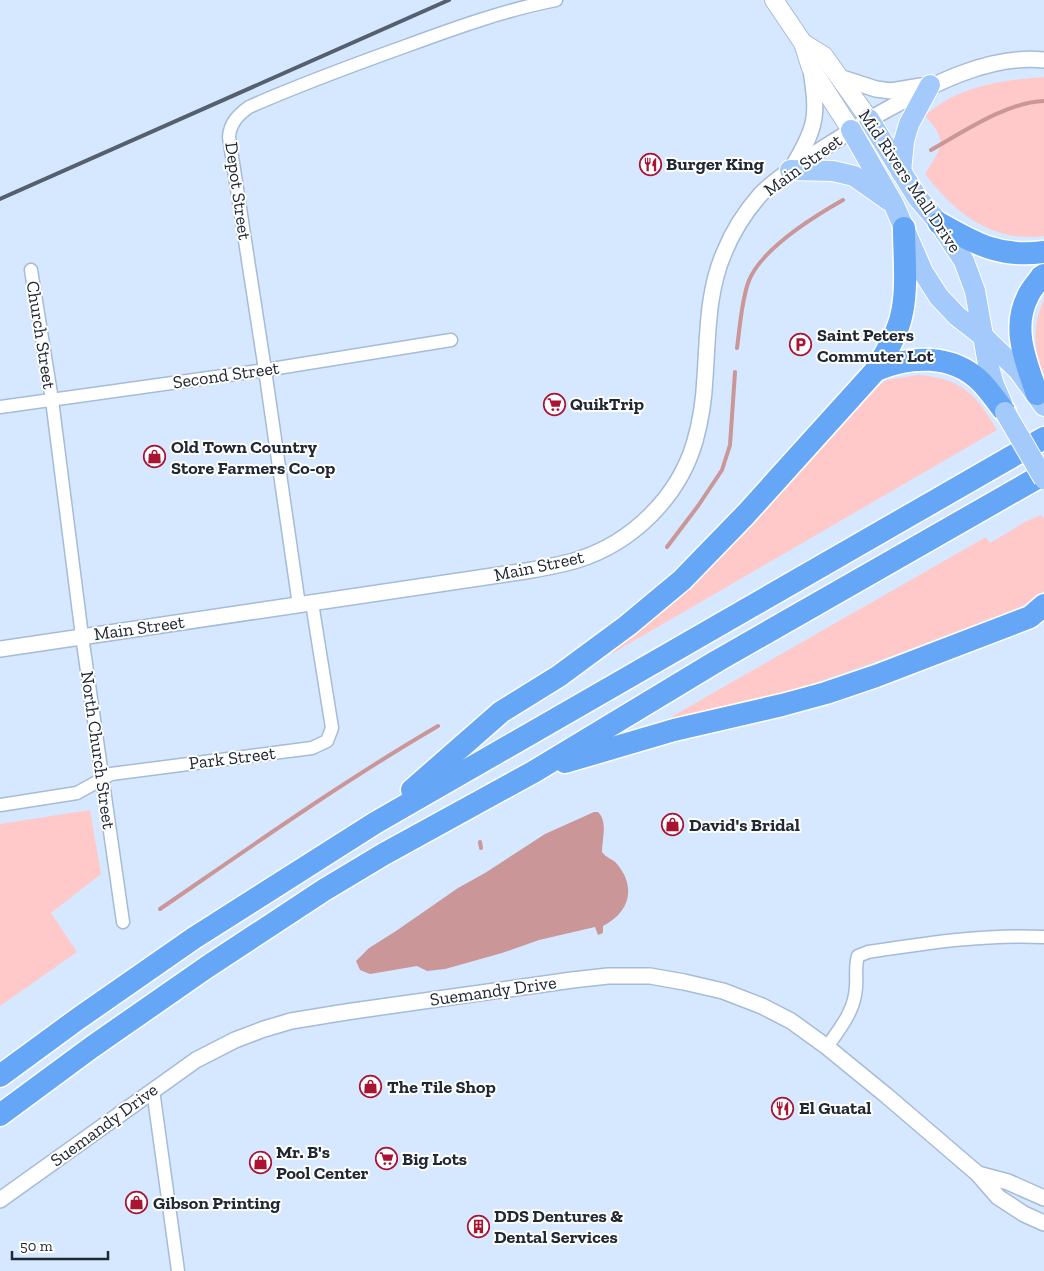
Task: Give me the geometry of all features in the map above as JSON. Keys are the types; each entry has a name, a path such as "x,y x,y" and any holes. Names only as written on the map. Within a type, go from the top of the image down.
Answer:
{"highway":[{"path":"939,224 973,242 1000,252 1031,254 1044,252"},
{"path":"375,823 501,712 559,676 628,625 682,580 746,514 876,370 901,318 905,290 904,228"},
{"path":"1040,400 1024,356 1020,324 1028,297 1041,276 1044,275"},
{"path":"876,370 909,360 938,360 945,362 958,367 980,381 1005,412"},
{"path":"0,1076 187,943 375,823 1044,438"},
{"path":"0,1115 92,1047 174,990 324,890 384,854 535,771 717,661 1044,474"},
{"path":"535,771 674,730 826,693 876,676 1039,613"}],"main road":[{"name":"Mid Rivers Mall Drive","path":"774,0 804,43 811,68 852,130 894,205 923,272 939,297 957,316 984,337 1018,370 1040,400"},
{"name":"Mid Rivers Mall Drive","path":"804,43 824,56 869,119 917,197 939,224 964,261 975,291 990,371 1005,412 1044,479"},
{"path":"901,172 904,140 909,124 930,85"},
{"path":"790,170 833,171 854,176 894,205"}],"street":[{"name":"Depot Street","path":"305,604 265,370 229,137 232,123 249,107 327,74 448,31 531,5 556,0"},
{"path":"839,77 876,90 891,91 930,85 975,69 1002,63 1032,58 1044,60"},
{"path":"790,170 807,143 814,122 816,106 811,68"},
{"name":"Main Street","path":"0,648 526,571 576,560 609,547 643,523 668,494 688,461 695,443 703,406 711,302 717,271 736,230 760,196 790,170 869,119 930,85"},
{"name":"Church Street","path":"31,270 52,400"},
{"name":"Second Street","path":"0,407 265,370 451,340"},
{"name":"North Church Street","path":"52,400 82,636 123,922"},
{"name":"Park Street","path":"0,805 76,793 111,774 312,748 326,741 332,728 305,604"},
{"path":"828,1047 852,1008 857,981 855,965 858,956 868,952 956,939 1019,936 1044,937"},
{"name":"Suemandy Drive","path":"0,1200 196,1060 235,1040 264,1029 291,1021 426,1000 608,976 650,976 723,991 762,1006 791,1021 828,1047 978,1174 998,1197 1024,1214 1044,1222"},
{"path":"153,1090 178,1271"},
{"name":"Suemandy Drive","path":"978,1174 1008,1182 1044,1198"}],"shaded area":[{"path":"1044,77 1044,236 1025,237 1008,235 991,230 962,213 925,174 939,151 940,139 933,125 925,116 951,98 981,86"},
{"path":"1044,299 1044,375 1037,356 1035,337 1040,308"},
{"path":"918,375 946,380 966,390 982,407 997,430 613,653 611,651 873,389 887,380"},
{"path":"1041,515 1044,519 1044,591 1031,603 884,659 809,685 748,703 657,725 986,537 990,543 1025,522"},
{"path":"90,810 101,874 51,913 77,952 0,1006 0,824"},
{"path":"594,812 598,812 604,825 602,852 615,862 623,873 628,891 624,907 612,921 603,926 603,933 598,935 595,927 539,940 502,953 445,969 427,971 417,966 370,974 360,970 356,961 369,948 458,888 545,834"}],"waterway":[{"path":"931,150 1000,112 1044,101"},
{"path":"737,348 744,299 754,270 775,246 817,215 843,200"},
{"path":"667,547 722,470 730,445 735,372"},
{"path":"160,909 332,792 438,726"},
{"path":"480,842 481,848"}],"railway":[{"path":"0,199 449,0"}],"place":[{"name":"Burger King","path":"650,164"},
{"name":"Saint Peters Commuter Lot","path":"801,345"},
{"name":"QuikTrip","path":"554,404"},
{"name":"Old Town Country Store Farmers Co-op","path":"155,457"},
{"name":"David's Bridal","path":"673,825"},
{"name":"The Tile Shop","path":"371,1087"},
{"name":"El Guatal","path":"783,1108"},
{"name":"Big Lots","path":"386,1159"},
{"name":"Mr. B's Pool Center","path":"260,1162"},
{"name":"Gibson Printing","path":"137,1203"},
{"name":"DDS Dentures & Dental Services","path":"478,1226"}]}
